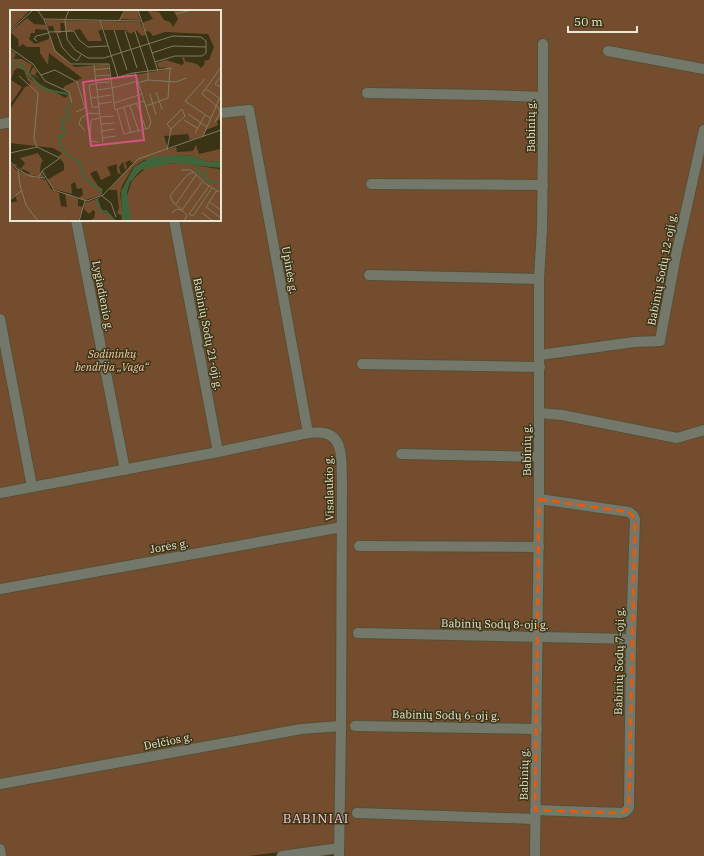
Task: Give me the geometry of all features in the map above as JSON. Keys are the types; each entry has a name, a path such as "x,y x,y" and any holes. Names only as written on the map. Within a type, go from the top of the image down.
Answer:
{"street":[{"name":"Babinių g.","path":"535,856 540,413 539,279 543,185 543,44"},
{"path":"608,51 704,69"},
{"path":"367,93 488,95 543,98"},
{"name":"Upinės g.","path":"221,113 249,110 308,433"},
{"path":"0,124 10,122"},
{"name":"Babinių Sodų 12-oji g.","path":"540,355 634,342 660,341 676,255 704,130"},
{"path":"371,184 543,185"},
{"name":"Lygiadienio g.","path":"76,221 125,470"},
{"name":"Babinių Sodų 21-oji g.","path":"174,221 218,452"},
{"path":"369,275 539,279"},
{"path":"0,319 32,487"},
{"path":"362,364 540,367"},
{"path":"540,413 562,415 677,438 704,430"},
{"name":"Visalaukio g.","path":"0,493 218,452 308,433 323,432 336,440 339,446 342,481 339,852"},
{"path":"401,454 539,457"},
{"name":"Babinių Sodų 7-oji g.","path":"535,814 621,813 625,812 629,808 631,639 635,519 629,512 539,499"},
{"name":"Jorės g.","path":"0,589 342,527"},
{"path":"359,546 539,548"},
{"name":"Babinių Sodų 8-oji g.","path":"358,633 631,639"},
{"name":"Delčios g.","path":"0,784 276,733 341,726"},
{"name":"Babinių Sodų 6-oji g.","path":"354,726 537,728"},
{"path":"357,813 535,814"},
{"path":"0,849 1,856"},
{"path":"282,856 339,852"}],"highlighted area":[{"path":"539,499 629,512 635,519 629,808 621,813 535,810"}],"green space":[{"name":"Sodininkų bendrija „Vaga“","path":"0,0 704,0 704,856 343,856 343,844 248,856 0,856"}],"district":[{"name":"BABINIAI","path":"316,818"}]}
